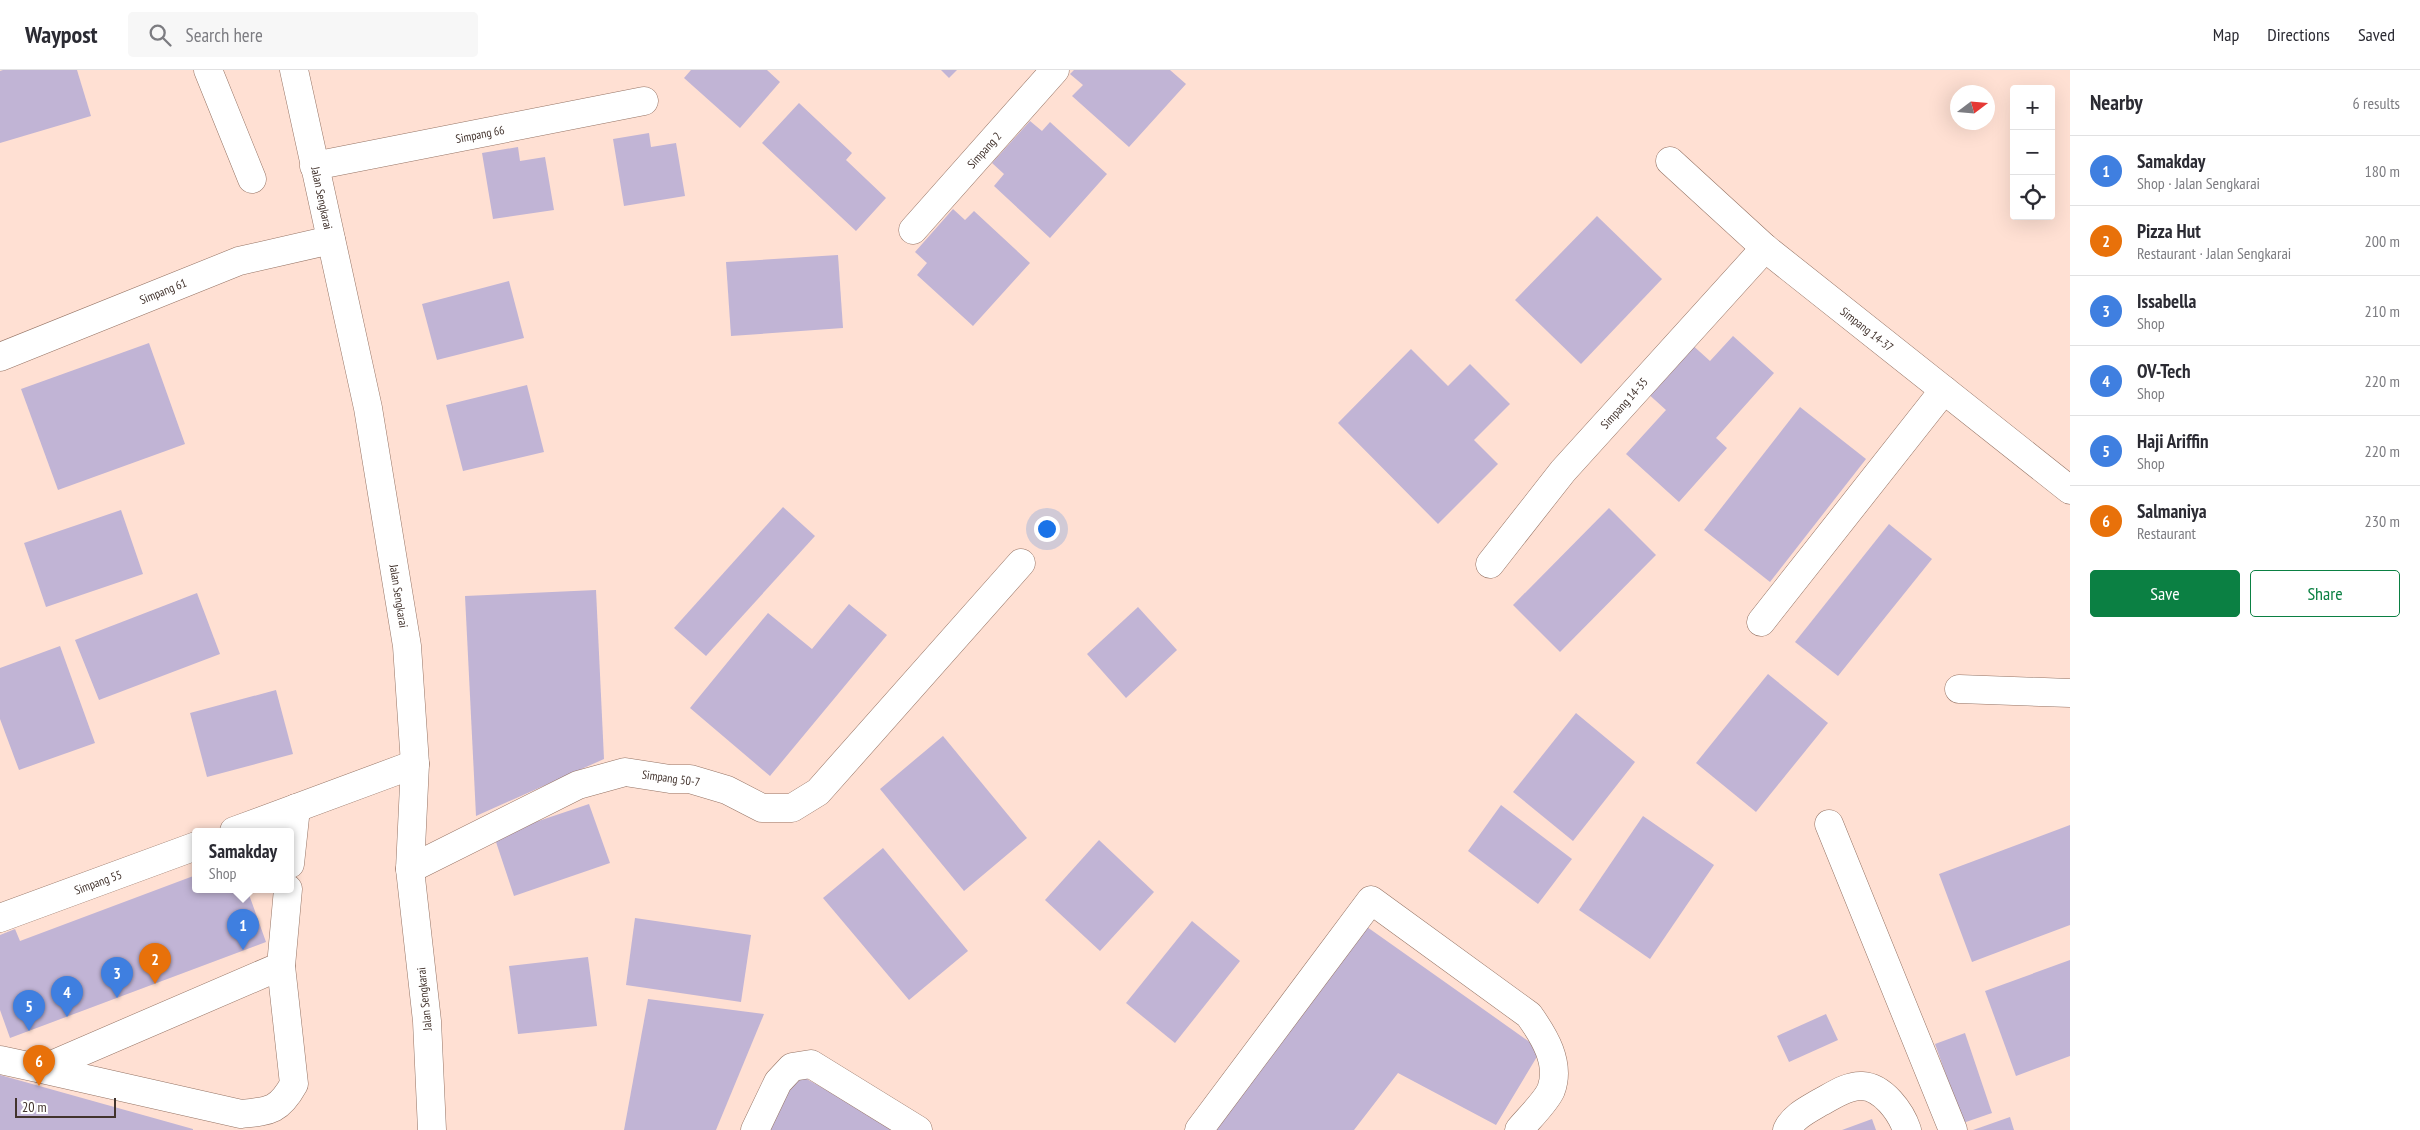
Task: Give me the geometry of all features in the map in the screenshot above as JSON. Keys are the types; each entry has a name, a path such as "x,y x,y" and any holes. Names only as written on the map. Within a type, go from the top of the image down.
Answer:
{"street":[{"path":"208,70 252,178"},
{"name":"Jalan Sengkarai","path":"294,70 368,408 407,646 415,764 410,869 427,1020 432,1130"},
{"name":"Simpang 2","path":"913,230 1055,70"},
{"name":"Simpang 66","path":"314,166 644,101"},
{"name":"Simpang 14-37","path":"1670,161 1765,248 2070,490"},
{"name":"Simpang 61","path":"0,357 239,261 330,240"},
{"name":"Simpang 14-35","path":"1490,564 1562,471 1765,248"},
{"path":"1761,622 1944,390"},
{"name":"Simpang 50-7","path":"410,869 578,785 625,772 670,779 690,779 727,790 762,808 792,808 818,792 1022,563"},
{"path":"1959,690 2070,693"},
{"path":"242,828 415,764"},
{"path":"294,828 296,808"},
{"path":"1829,824 1952,1130"},
{"name":"Simpang 55","path":"0,918 192,847"},
{"path":"0,1060 241,1114 266,1111 284,1101 294,1084 281,966 288,893"},
{"path":"1199,1130 1371,900 1529,1015 1546,1040 1554,1067 1551,1091 1519,1130"},
{"path":"42,1069 281,966"},
{"path":"755,1130 778,1082 792,1067 811,1064 918,1130"},
{"path":"1787,1130 1790,1124 1806,1110 1842,1091 1862,1086 1883,1095 1894,1104 1907,1130"}],"building":[{"path":"77,70 91,116 0,143 0,71"},
{"path":"691,70 767,70 780,82 740,128 684,78"},
{"path":"941,70 957,70 949,78"},
{"path":"1074,70 1170,70 1186,84 1129,147 1072,96 1083,85 1070,74"},
{"path":"799,103 852,153 846,160 886,198 856,231 762,143"},
{"path":"1030,121 1042,131 1050,122 1107,174 1050,238 994,186 1004,174 992,163"},
{"path":"649,133 651,147 676,143 685,196 624,206 613,139"},
{"path":"518,147 520,161 545,157 554,210 493,219 482,153"},
{"path":"953,209 965,220 974,211 1030,263 973,326 917,275 927,263 915,252"},
{"path":"1597,216 1662,279 1581,364 1515,300"},
{"path":"838,255 843,328 731,336 726,262"},
{"path":"509,281 524,338 437,360 422,304"},
{"path":"1733,336 1774,373 1716,438 1727,448 1679,502 1626,454 1666,410 1645,391 1689,342 1710,361"},
{"path":"149,343 185,444 58,490 21,389"},
{"path":"1411,349 1448,386 1470,364 1510,404 1474,440 1498,464 1438,524 1338,423"},
{"path":"527,385 544,452 463,471 446,405"},
{"path":"1800,407 1866,459 1770,582 1704,530"},
{"path":"783,507 815,536 706,656 674,628"},
{"path":"1609,508 1656,555 1560,652 1513,605"},
{"path":"121,510 143,574 46,607 24,543"},
{"path":"1889,524 1932,559 1838,676 1795,642"},
{"path":"596,590 604,759 476,816 465,596"},
{"path":"197,593 220,654 99,700 75,640"},
{"path":"849,604 887,635 770,776 690,708 768,613 812,649"},
{"path":"1138,607 1177,650 1126,698 1087,654"},
{"path":"60,646 95,743 19,770 0,719 0,668"},
{"path":"1768,674 1828,723 1756,812 1696,763"},
{"path":"276,690 293,754 207,777 190,713"},
{"path":"1576,713 1635,762 1573,841 1513,792"},
{"path":"943,736 1027,838 964,891 880,789"},
{"path":"589,804 610,863 514,896 494,836"},
{"path":"1501,805 1572,859 1538,904 1468,851"},
{"path":"1643,816 1714,865 1650,959 1579,910"},
{"path":"2070,825 2070,925 1972,962 1939,874"},
{"path":"1099,840 1154,892 1100,951 1045,900"},
{"path":"883,848 968,951 909,1000 823,898"},
{"path":"192,876 192,893 248,893 266,942 10,1038 0,1010 0,935 15,929 20,941"},
{"path":"635,918 751,935 741,1002 626,985"},
{"path":"1192,921 1240,961 1175,1043 1126,1003"},
{"path":"1360,922 1541,1050 1496,1125 1398,1073 1354,1130 1207,1130"},
{"path":"588,957 597,1026 518,1034 509,966"},
{"path":"2070,960 2070,1056 2016,1076 1985,991"},
{"path":"648,999 764,1014 716,1130 624,1130"},
{"path":"1826,1014 1838,1040 1789,1062 1777,1036"},
{"path":"1965,1033 1992,1113 1963,1123 1935,1044"},
{"path":"796,1073 898,1130 764,1130"},
{"path":"0,1075 193,1129 193,1130 0,1130"},
{"path":"2010,1117 2014,1130 1973,1130"},
{"path":"1872,1119 1876,1130 1842,1130"}],"place":[{"name":"Samakday","path":"243,950"},
{"name":"Pizza Hut","path":"155,984"},
{"name":"Issabella","path":"117,998"},
{"name":"OV-Tech","path":"67,1017"},
{"name":"Haji Ariffin","path":"29,1031"},
{"name":"Salmaniya","path":"39,1086"}]}
